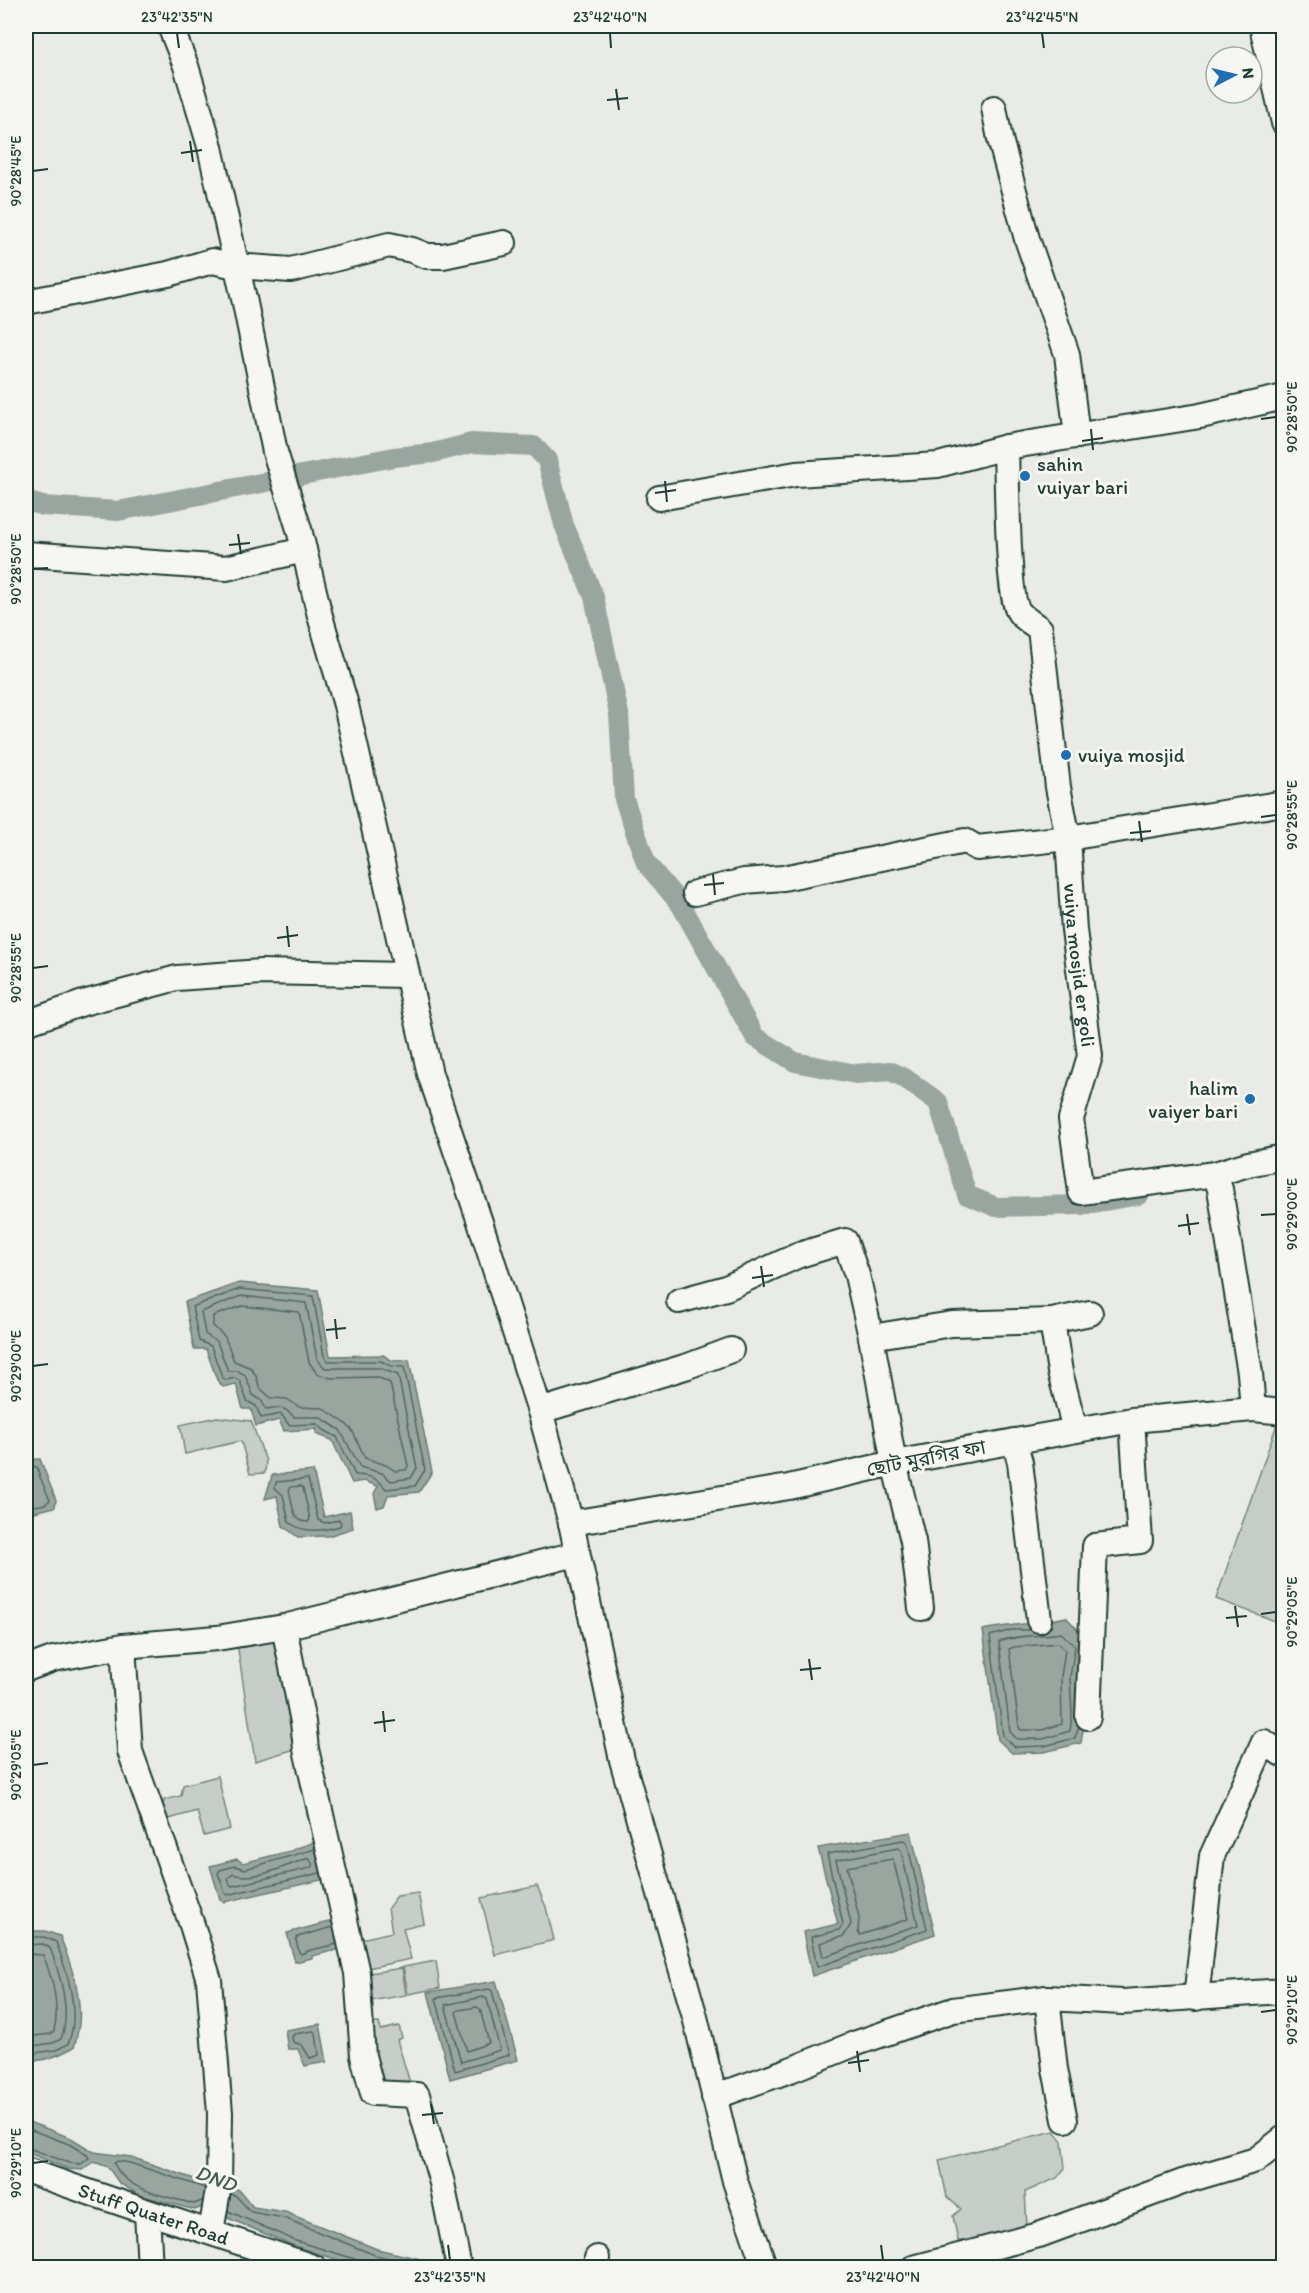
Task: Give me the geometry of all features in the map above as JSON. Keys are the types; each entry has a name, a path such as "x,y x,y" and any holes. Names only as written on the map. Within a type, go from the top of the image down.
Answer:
{"street":[{"path":"170,26 186,66 209,143 275,452 346,705 430,1074 540,1411 571,1523 622,1761 694,2017 735,2181 765,2268"},
{"path":"1262,26 1284,123"},
{"path":"994,108 1027,239 1067,354 1077,436"},
{"path":"26,303 168,273 212,261 236,266 291,270 389,245 427,256 443,256 504,243"},
{"path":"659,498 796,474 938,465 1006,447 1200,416 1284,397"},
{"name":"vuiya mosjid er goli","path":"1006,447 1008,527 1013,591 1017,611 1040,629 1058,787 1068,838 1074,930 1090,1056 1071,1119 1081,1192 1215,1174"},
{"path":"26,554 226,568 301,540"},
{"path":"695,893 744,881 783,878 966,841 977,848 1068,838 1284,803"},
{"path":"26,1023 83,1003 177,978 261,972 407,975"},
{"path":"1253,1409 1250,1373 1220,1189 1215,1174 1248,1164 1284,1157"},
{"path":"679,1301 726,1288 799,1255 845,1241 857,1275 872,1337 894,1462 913,1541 921,1608"},
{"path":"872,1337 952,1324 1052,1321 1090,1313"},
{"path":"1052,1321 1060,1372 1075,1430"},
{"path":"540,1411 688,1366 731,1350"},
{"name":"ছোট মুরগির ফা","path":"571,1523 789,1487 894,1462 1132,1420 1253,1409 1284,1412"},
{"path":"1088,1717 1095,1546 1140,1541 1132,1420"},
{"path":"1014,1441 1020,1462 1039,1620"},
{"path":"26,1669 53,1659 123,1646 217,1638 284,1627 576,1554"},
{"path":"284,1627 303,1722 306,1749 357,1973 363,2056 373,2093 417,2095 442,2183 459,2268"},
{"path":"123,1646 130,1751 192,1925 209,1980 220,2110 219,2184 212,2222"},
{"path":"1196,1998 1212,1856 1264,1742 1282,1754 1284,1752"},
{"path":"714,2097 857,2043 953,2010 1047,1998 1123,2002 1284,1991"},
{"path":"1047,1998 1055,2069 1065,2120"},
{"path":"913,2268 1039,2235 1170,2187 1256,2160 1284,2138"},
{"name":"Stuff Quater Road","path":"26,2170 147,2213 212,2222 315,2268"},
{"path":"147,2213 150,2268"}],"shaded area":[{"path":"217,1417 251,1421 266,1461 265,1473 250,1474 241,1441 185,1454 180,1425"},
{"path":"1278,1421 1283,1422 1283,1624 1216,1599"},
{"path":"280,1635 302,1747 255,1761 237,1643"},
{"path":"218,1776 230,1829 204,1836 197,1811 159,1822 164,1800 181,1796 183,1785"},
{"path":"537,1886 546,1907 554,1940 495,1955 481,1898"},
{"path":"418,1893 424,1923 403,1928 411,1959 363,1969 357,1940 392,1932 388,1908 397,1896"},
{"path":"436,1961 440,1988 408,1994 403,1967"},
{"path":"402,1968 406,1995 364,2002 363,1974"},
{"path":"379,2023 381,2030 399,2026 402,2038 397,2040 411,2086 377,2082 366,2024"},
{"path":"1054,2131 1062,2141 1065,2168 1057,2178 1025,2192 1027,2226 977,2241 958,2241 953,2216 961,2209 947,2197 939,2160"}],"water":[{"path":"239,1283 318,1290 330,1356 383,1355 393,1361 409,1360 432,1472 419,1492 388,1495 384,1506 377,1508 374,1494 378,1486 364,1481 352,1483 332,1440 316,1434 317,1429 284,1431 279,1420 256,1426 251,1409 243,1409 236,1384 223,1387 217,1380 206,1349 194,1349 185,1302"},
{"path":"40,1459 56,1500 55,1507 26,1514 26,1460"},
{"path":"313,1471 324,1517 350,1511 353,1528 328,1536 298,1537 283,1526 277,1496 265,1499 272,1476"},
{"path":"1066,1617 1080,1632 1085,1717 1081,1743 1044,1752 1012,1753 998,1740 983,1630"},
{"path":"911,1832 935,1934 812,1976 803,1932 838,1924 818,1848"},
{"path":"321,1840 330,1878 224,1902 220,1899 210,1866 237,1859 243,1863 294,1850"},
{"path":"340,1919 345,1948 295,1962 287,1933"},
{"path":"26,1931 45,1931 60,1936 79,2002 79,2024 74,2047 45,2059 32,2061 26,2060"},
{"path":"496,1981 518,2060 450,2079 428,1992"},
{"path":"320,2024 327,2062 305,2066 298,2049 288,2049 285,2030"},
{"path":"26,2121 71,2138 94,2152 131,2157 203,2182 214,2182 239,2190 253,2207 285,2212 377,2249 448,2267 360,2267 294,2246 202,2207 195,2210 139,2195 119,2183 108,2167 94,2162 82,2170 68,2169 26,2152"}],"waterway":[{"path":"26,501 43,506 118,511 394,457 433,453 472,443 534,446 547,460 564,525 594,597 619,714 624,799 646,863 681,905 755,1037 795,1062 856,1074 890,1071 903,1077 938,1102 967,1195 996,1207 1082,1205 1139,1195"}],"place":[{"name":"sahin vuiyar bari","path":"1025,476"},
{"name":"vuiya mosjid","path":"1066,755"},
{"name":"halim vaiyer bari","path":"1250,1099"}],"water label":[{"name":"DND","path":"216,2178"}]}
